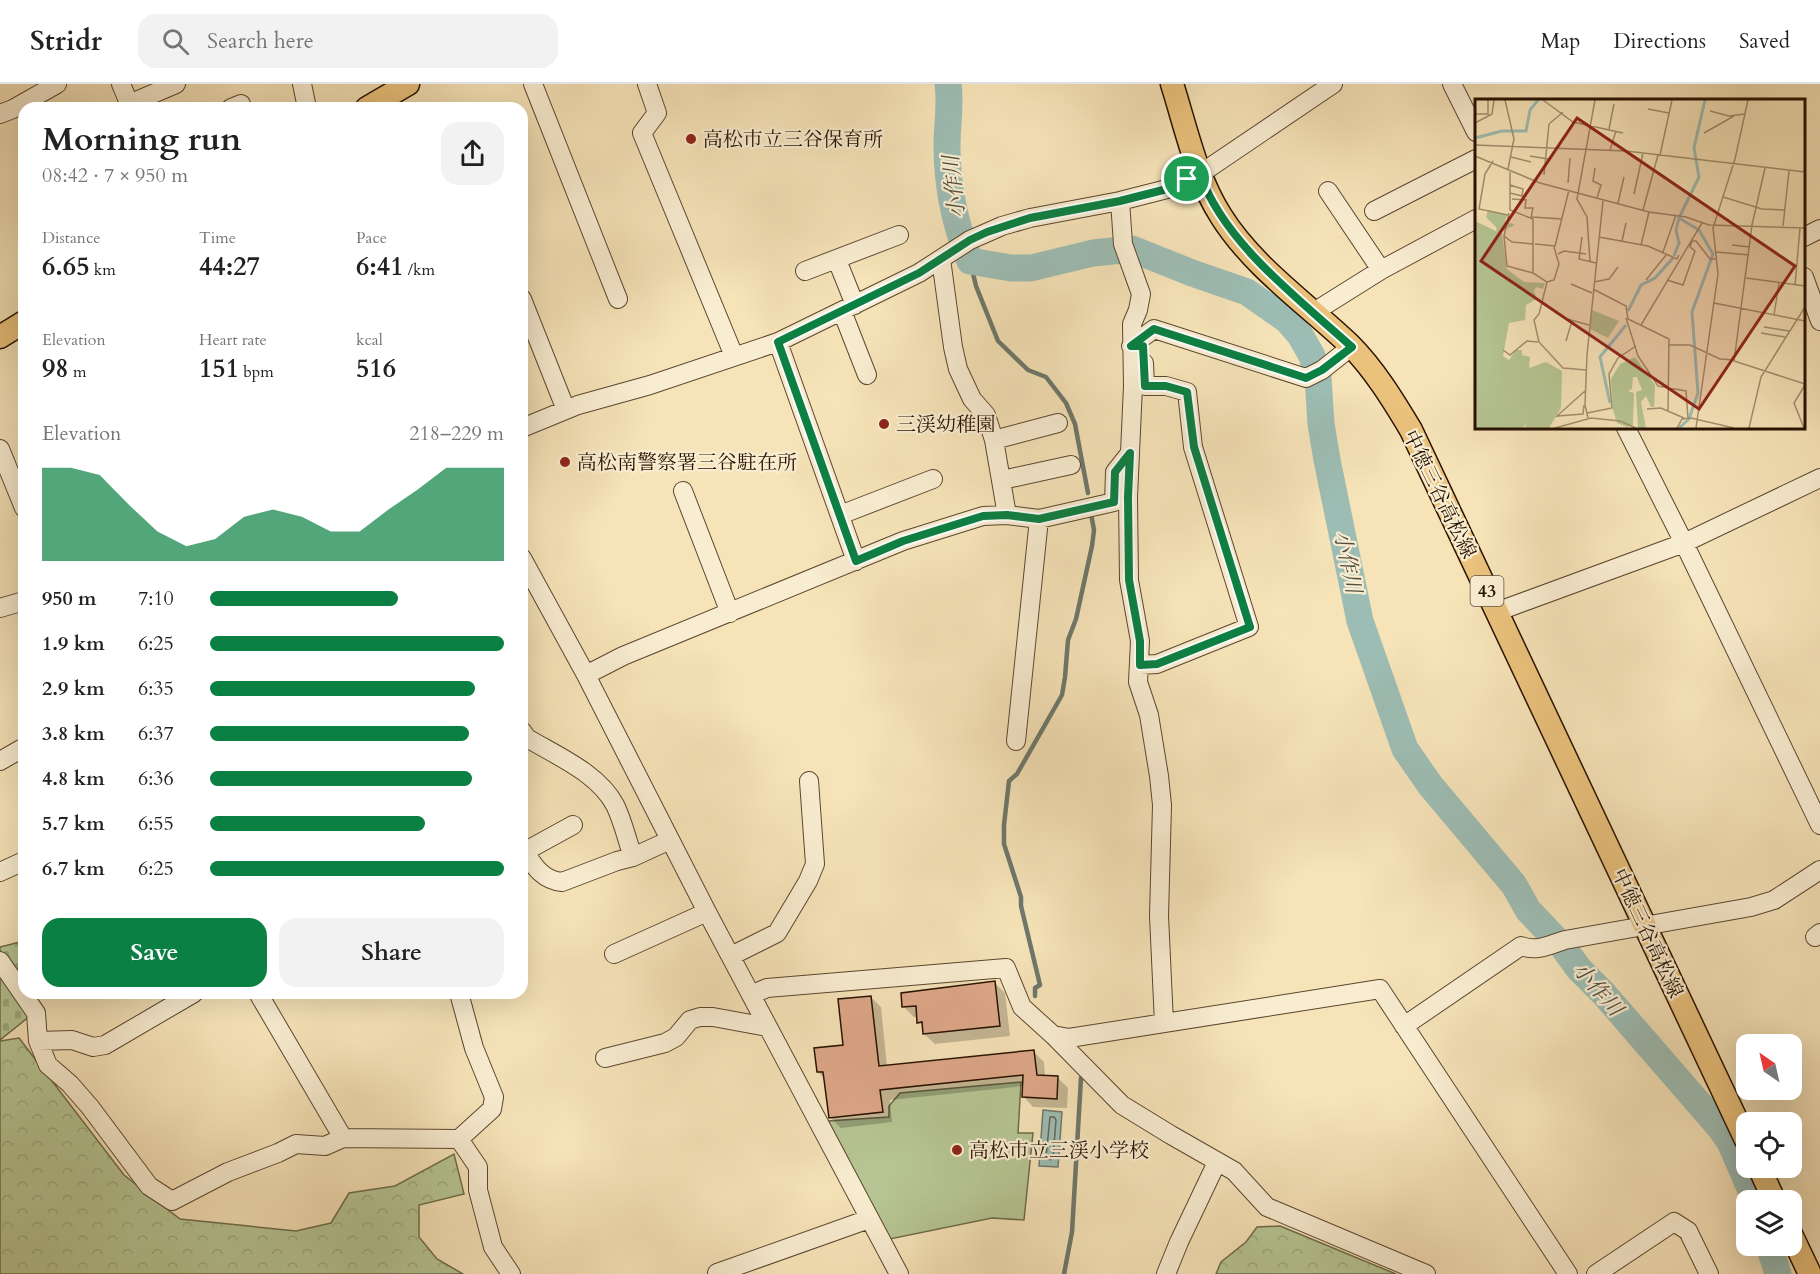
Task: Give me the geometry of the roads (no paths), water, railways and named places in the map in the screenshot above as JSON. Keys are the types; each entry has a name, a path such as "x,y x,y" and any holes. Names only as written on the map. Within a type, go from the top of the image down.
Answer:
{"main road":[{"path":"377,102 408,84"},
{"name":"中徳三谷高松線","path":"1172,84 1200,174 1214,204 1241,243 1352,347 1388,393 1411,430 1736,1119"},
{"path":"0,337 18,326"},
{"path":"1801,1256 1810,1274"}],"street":[{"path":"25,102 57,84"},
{"path":"121,84 128,102"},
{"path":"138,102 176,84"},
{"path":"302,84 306,102"},
{"path":"533,84 618,299"},
{"path":"647,84 657,113 642,133 734,356"},
{"path":"528,426 566,410 778,342 919,273 955,249 1002,226 1167,189 1200,174 1333,84"},
{"path":"1452,84 1475,130"},
{"path":"0,114 18,106"},
{"path":"1374,211 1475,160"},
{"path":"1328,191 1381,270"},
{"path":"1120,201 1126,252 1141,294 1132,324 1131,346 1133,386 1128,497 1129,580 1140,641 1138,682 1149,716 1162,805 1159,916 1164,1023"},
{"path":"1314,312 1381,270 1475,220"},
{"path":"1805,236 1820,229"},
{"path":"805,271 899,235"},
{"path":"955,249 953,347 958,369 972,399 986,415 994,440 1007,515"},
{"path":"837,260 867,375"},
{"path":"1805,282 1820,321"},
{"path":"528,314 566,410"},
{"path":"1131,346 1154,329 1314,374 1352,347"},
{"path":"778,342 856,561"},
{"path":"1131,346 1143,346 1145,386 1166,386 1187,392 1194,447 1250,627 1157,664 1140,665"},
{"path":"994,440 1058,423"},
{"path":"1627,429 1820,825"},
{"path":"0,449 18,493"},
{"path":"586,675 623,656 903,541 983,516 1007,515 1039,519 1114,502 1115,472 1130,453"},
{"path":"1002,480 1071,465"},
{"path":"1496,612 1684,543 1820,478"},
{"path":"840,515 933,479"},
{"path":"683,492 730,613"},
{"path":"1016,741 1039,519"},
{"path":"528,569 586,675 767,1027 899,1274"},
{"path":"0,608 18,603"},
{"path":"528,739 588,775 603,788 615,805 633,857"},
{"path":"0,761 18,751"},
{"path":"731,956 777,933 808,881 815,864 809,781"},
{"path":"528,848 573,825"},
{"path":"528,858 538,872 554,881 562,882 633,857 670,840"},
{"path":"0,872 18,864"},
{"path":"1404,1026 1521,946 1530,950 1565,940 1751,907 1774,900 1819,875"},
{"path":"614,954 707,912"},
{"path":"0,961 18,987"},
{"path":"751,996 766,988 1006,968 1022,1007 1122,1105 1234,1171 1267,1207 1426,1274"},
{"path":"1053,1035 1069,1038 1380,989 1568,1274"},
{"path":"26,999 36,1013 38,1041 48,1065 70,1084 90,1107 150,1185 172,1201 228,1172 296,1144 325,1146 343,1138 459,1139 492,1110 494,1097 474,1048 461,999"},
{"path":"38,1041 72,1040 93,1047 105,1045 184,999"},
{"path":"262,999 343,1138"},
{"path":"606,1058 665,1043 676,1036 690,1020 700,1017 721,1018 767,1027"},
{"path":"459,1139 478,1167 478,1190 493,1247 511,1274"},
{"path":"1166,1274 1217,1162"},
{"path":"717,1273 758,1267 869,1220"},
{"path":"1596,1274 1674,1222 1688,1231 1709,1274"}],"water":[{"path":"1043,1110 1062,1112 1058,1167 1039,1166"}],"waterway":[{"name":"小作川","path":"948,84 947,160 950,189 956,219 970,261 1011,268 1031,268 1093,253 1132,249 1247,292 1287,320 1300,335 1312,356 1318,377 1321,424 1327,460 1360,621 1405,749 1430,785 1514,885 1528,910 1721,1129 1730,1142 1751,1190"},
{"path":"970,261 976,286 998,341 1028,370 1046,377 1066,403 1075,424 1088,493"},
{"path":"1035,996 1035,988 1040,985 1021,906 1021,897 1004,844 1009,781 1017,774 1062,695 1068,640 1076,619 1092,546 1094,530 1091,514"},
{"path":"1064,1274 1072,1232 1081,1078"},
{"name":"小作川","path":"1772,1256 1778,1274"}],"place":[{"name":"高松市立三谷保育所","path":"691,139"},
{"name":"三渓幼稚園","path":"884,424"},
{"name":"高松南警察署三谷駐在所","path":"565,462"},
{"name":"高松市立三渓小学校","path":"957,1150"}]}
